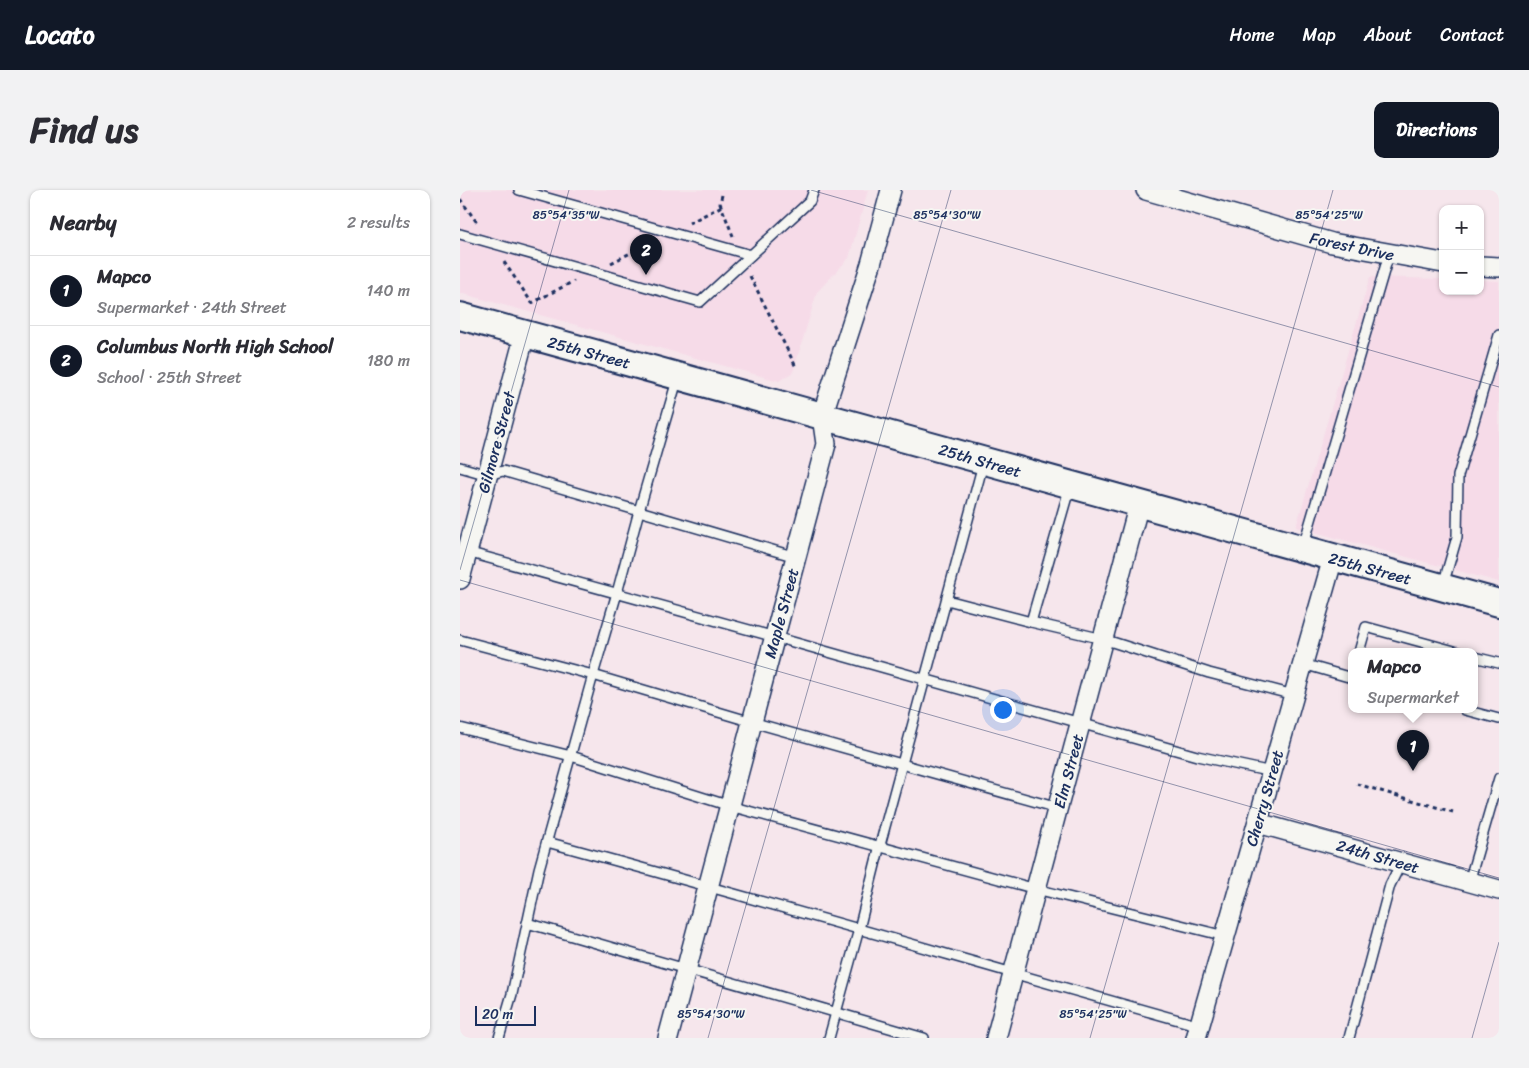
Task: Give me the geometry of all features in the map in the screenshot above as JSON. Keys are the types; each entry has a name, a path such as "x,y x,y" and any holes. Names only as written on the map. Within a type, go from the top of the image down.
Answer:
{"main road":[{"name":"25th Street","path":"460,316 1499,603"}],"street":[{"name":"Maple Street","path":"668,1038 826,444 822,416 871,264 891,190"},
{"name":"Forest Drive","path":"1146,190 1198,197 1332,244 1439,262"},
{"path":"1484,266 1499,267"},
{"name":"Gilmore Street","path":"460,579 525,334"},
{"name":"Elm Street","path":"996,1038 1140,504"},
{"name":"Cherry Street","path":"1198,1032 1333,558"},
{"name":"24th Street","path":"1258,822 1499,890"}],"lane":[{"path":"519,190 751,255"},
{"path":"460,234 700,302 810,201 814,190"},
{"path":"1302,550 1389,254"},
{"path":"1442,588 1457,537 1458,476 1499,335"},
{"path":"499,1038 512,994 547,842 592,675 679,376"},
{"path":"829,1038 984,461"},
{"path":"460,467 488,474 503,471 796,557"},
{"path":"1031,622 1070,485"},
{"path":"467,552 1197,756 1272,772"},
{"path":"947,600 1103,639 1209,673 1294,695"},
{"path":"1360,648 1366,627 1443,648"},
{"path":"460,640 592,675 1058,808"},
{"path":"1478,658 1499,664"},
{"path":"1303,664 1348,677"},
{"path":"1476,713 1499,719"},
{"path":"460,728 571,756 730,806 880,845 1036,889 1225,936"},
{"path":"1469,882 1499,778"},
{"path":"547,842 709,885 1013,974 1198,1032"},
{"path":"1349,1038 1390,885 1401,863"},
{"path":"527,923 924,1038"}],"path":[{"path":"722,195 720,203 739,252"},
{"path":"532,303 722,206"},
{"path":"743,262 796,367"},
{"path":"1357,784 1453,812"}],"shaded area":[{"path":"460,190 868,190 849,258 817,292 793,372 779,381 460,293"},
{"path":"1370,277 1439,279 1439,295 1484,295 1484,280 1499,281 1499,582 1296,527"}],"place":[{"name":"Columbus North High School","path":"646,275"},
{"name":"Mapco","path":"1413,771"}]}
